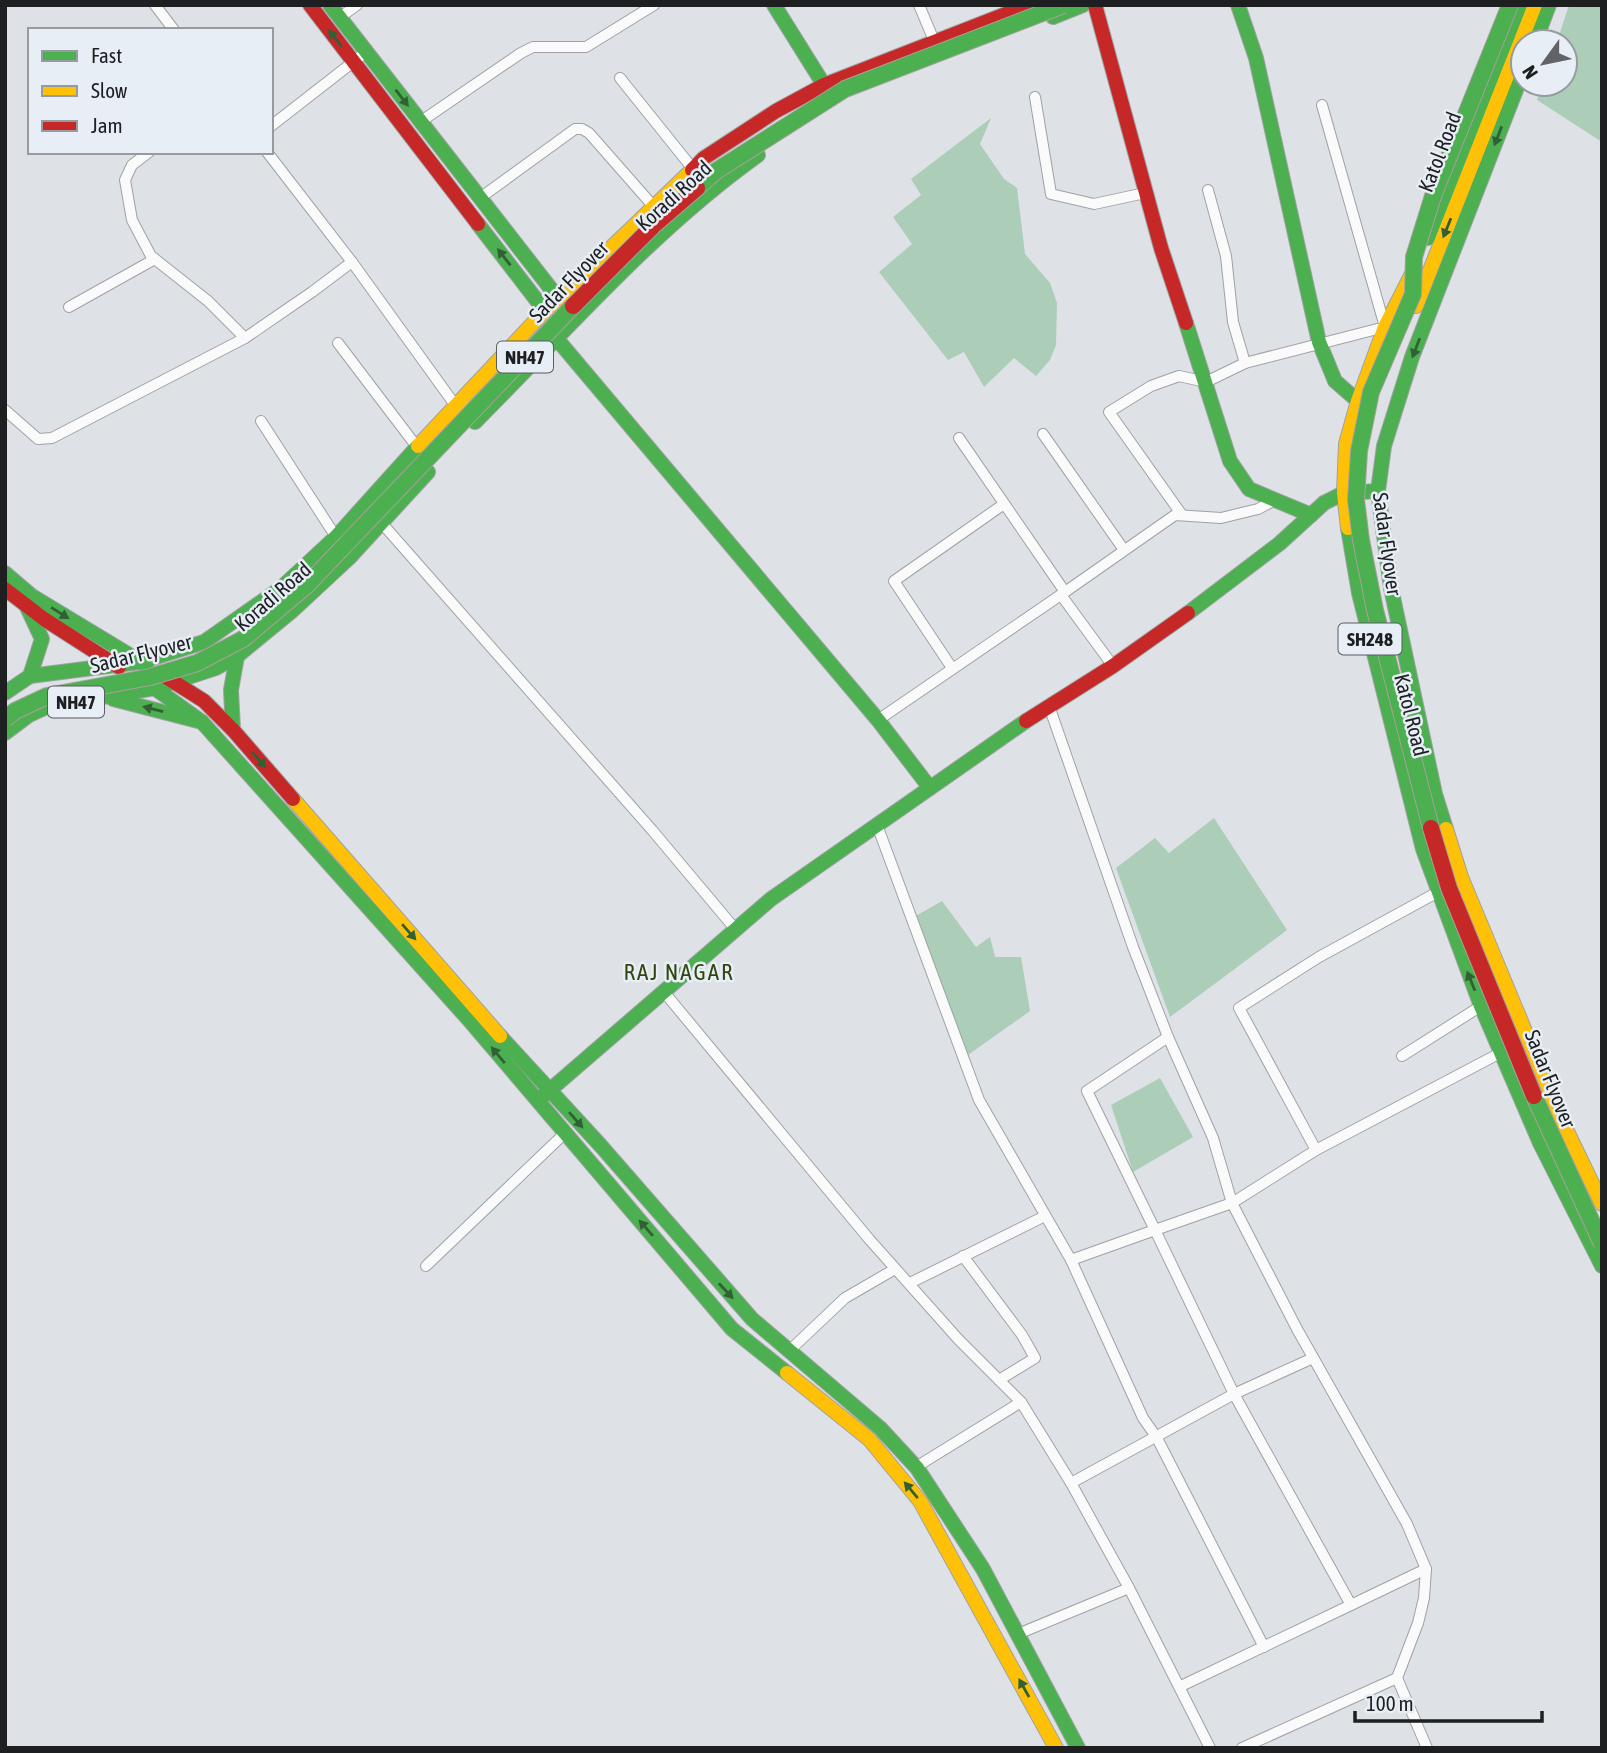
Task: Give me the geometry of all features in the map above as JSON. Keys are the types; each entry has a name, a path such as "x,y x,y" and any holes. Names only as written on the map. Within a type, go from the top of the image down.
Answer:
{"main road":[{"path":"310,5 420,122 558,298"},
{"path":"774,5 824,85"},
{"name":"Koradi Road","path":"140,662 204,642 281,588 336,537 455,405 542,314 704,158 776,111 824,85 1029,5"},
{"name":"Sadar Flyover","path":"5,707 47,685 115,675 185,656 239,631 304,578 592,276 714,161 834,87 1047,5"},
{"name":"Sadar Flyover","path":"5,719 15,711 47,696 162,674 197,663 243,639 306,586 592,286 653,226 716,171 845,89 1063,5"},
{"name":"Koradi Road","path":"173,682 216,668 237,656 293,610 349,558 470,427 589,305 723,178 838,102 895,77 1083,5"},
{"path":"1095,5 1161,248 1230,461 1249,489 1311,515"},
{"path":"1238,5 1256,58 1319,342 1335,382 1358,401"},
{"name":"Sadar Flyover","path":"1510,5 1433,196 1414,257 1413,294 1371,391 1359,450 1356,500 1375,610 1419,787 1449,888 1549,1133 1602,1244"},
{"name":"Katol Road","path":"1522,5 1427,241 1385,327 1358,401 1346,443 1344,493 1350,548 1359,593 1414,815 1438,892 1481,1006 1539,1143 1602,1266"},
{"name":"Sadar Flyover","path":"1535,5 1421,294 1390,365 1367,454 1367,505 1383,601 1420,767 1455,886 1555,1127 1602,1221"},
{"path":"1540,28 1549,5"},
{"path":"335,11 360,57 542,314 557,340 878,720 930,788"},
{"name":"Katol Road","path":"1513,98 1412,357 1384,446 1378,491 1394,601 1435,794 1457,865 1563,1125 1602,1204"},
{"path":"543,1096 771,899 1224,587 1279,544 1324,503 1344,493 1378,491"},
{"path":"5,573 32,596 204,701 233,730 543,1096 565,1133 732,1329 869,1439 920,1501 1056,1748"},
{"path":"5,589 44,620 155,688 202,722 543,1096 571,1113 687,1249 754,1321 882,1432 916,1467 964,1540 1018,1634 1078,1748"},
{"path":"26,605 42,639 30,676"},
{"path":"233,730 231,690 237,656"},
{"name":"NH47","path":"5,693 30,676 140,662"},
{"name":"NH47","path":"5,733 29,715 49,706 155,688 173,682"},
{"path":"104,697 202,722"}],"street":[{"path":"155,5 172,28"},
{"path":"335,11 357,5"},
{"path":"420,122 521,53 533,47 586,47 654,5"},
{"path":"919,5 935,43"},
{"path":"273,124 360,57"},
{"path":"620,78 693,169"},
{"path":"1035,97 1051,194 1094,204 1146,193"},
{"path":"1182,515 1109,412 1151,386 1179,376 1206,382 1245,363 1385,327 1322,105"},
{"path":"480,198 575,130 582,129 589,133 654,207"},
{"path":"146,154 132,165 125,180 132,220 151,256 208,300 245,338"},
{"path":"269,154 352,262 455,405"},
{"path":"1208,190 1226,256 1233,322 1245,363"},
{"path":"69,307 155,259"},
{"path":"5,410 38,439 52,438 245,338 352,262"},
{"path":"338,343 417,447"},
{"path":"261,421 336,537"},
{"path":"1043,433 1124,550"},
{"path":"959,438 1112,666"},
{"path":"878,720 1175,515 1221,518 1258,509 1273,501 1281,502"},
{"path":"367,504 380,523 634,809 736,930"},
{"path":"952,668 894,581 1004,504"},
{"path":"1049,706 1133,947 1168,1037 1213,1139 1232,1203 1313,1358 1407,1524 1426,1569 1424,1598 1418,1623 1397,1678 1427,1748"},
{"path":"877,825 979,1100 1071,1261 1143,1418 1157,1438 1264,1647"},
{"path":"1317,1150 1239,1008 1319,957 1438,892"},
{"path":"664,992 895,1269 958,1339 1021,1402 1071,1483 1129,1588 1181,1686 1210,1748"},
{"path":"1402,1056 1481,1006"},
{"path":"1168,1037 1087,1091 1234,1394 1351,1605"},
{"path":"1071,1261 1232,1203 1317,1150 1502,1052"},
{"path":"426,1266 565,1133"},
{"path":"910,1283 1045,1216"},
{"path":"963,1256 1022,1335 1035,1358 999,1380"},
{"path":"788,1352 807,1331 845,1298 895,1269"},
{"path":"1071,1483 1234,1394 1313,1358"},
{"path":"916,1467 1021,1402"},
{"path":"1181,1686 1426,1569"},
{"path":"1018,1634 1129,1588"},
{"path":"1242,1748 1397,1678"}],"green space":[{"path":"1569,5 1602,5 1602,142 1537,100 1579,98 1579,28 1562,28"},
{"path":"991,118 980,144 1004,179 1017,188 1025,254 1050,283 1057,303 1056,345 1050,360 1036,376 1014,358 984,387 964,352 948,360 879,272 912,244 893,217 921,195 911,179"},
{"path":"1214,818 1287,930 1170,1017 1116,868 1155,838 1169,853"},
{"path":"942,901 976,947 990,937 995,957 1021,957 1030,1011 968,1055 914,917"},
{"path":"1160,1078 1193,1137 1133,1172 1111,1105"}],"traffic: fast":[{"path":"330,5 558,298"},
{"path":"774,5 824,85"},
{"path":"697,188 716,171 845,89 1063,5"},
{"path":"1053,17 1083,5"},
{"path":"1238,5 1256,58 1319,342 1335,381 1358,401"},
{"path":"1431,828 1375,610 1361,540 1356,500 1359,451 1371,392 1413,294 1414,257 1433,196 1510,5"},
{"path":"1428,238 1522,5"},
{"path":"1540,28 1549,5"},
{"path":"1446,829 1435,794 1391,588 1378,491 1384,446 1412,357 1513,98"},
{"path":"475,422 646,249 682,216 758,155"},
{"path":"478,224 545,311"},
{"path":"5,719 15,711 47,696 150,677 197,663 243,639 306,586 573,306"},
{"path":"1186,323 1230,461 1249,489 1311,515"},
{"path":"551,332 878,720 930,788"},
{"path":"5,693 30,676 140,662 204,642 281,588 336,537 418,446"},
{"path":"5,733 29,715 49,706 155,688 216,668 237,656 293,610 349,558 428,472"},
{"path":"1188,613 1279,544 1324,503 1344,493 1378,491"},
{"path":"1348,528 1359,593 1423,849 1481,1006 1540,1143 1602,1266"},
{"path":"5,573 32,596 146,665"},
{"path":"26,605 42,639 30,676"},
{"path":"233,730 231,690 237,656"},
{"path":"149,684 202,722 470,1021 732,1329 787,1373"},
{"path":"113,699 202,722"},
{"path":"543,1096 771,899 1026,721"},
{"path":"500,1036 601,1146 752,1319 880,1428 917,1468 983,1569 1078,1748"},
{"path":"1534,1096 1602,1244"}],"traffic: slow":[{"path":"1416,306 1535,5"},
{"path":"418,446 538,318 692,170"},
{"path":"1348,528 1344,493 1346,444 1358,401 1385,327 1412,274"},
{"path":"293,799 500,1036"},
{"path":"1446,829 1461,877 1564,1125 1602,1204"},
{"path":"787,1373 869,1439 920,1501 1056,1748"}],"traffic: jam":[{"path":"310,5 478,224"},
{"path":"692,170 704,158 776,111 824,85 1029,5"},
{"path":"1095,5 1161,248 1186,323"},
{"path":"573,306 653,226 697,188"},
{"path":"5,589 44,619 119,667"},
{"path":"1026,721 1113,666 1188,613"},
{"path":"166,677 204,701 293,799"},
{"path":"1431,828 1449,888 1534,1096"}],"district":[{"name":"RAJ NAGAR","path":"679,972"}]}
